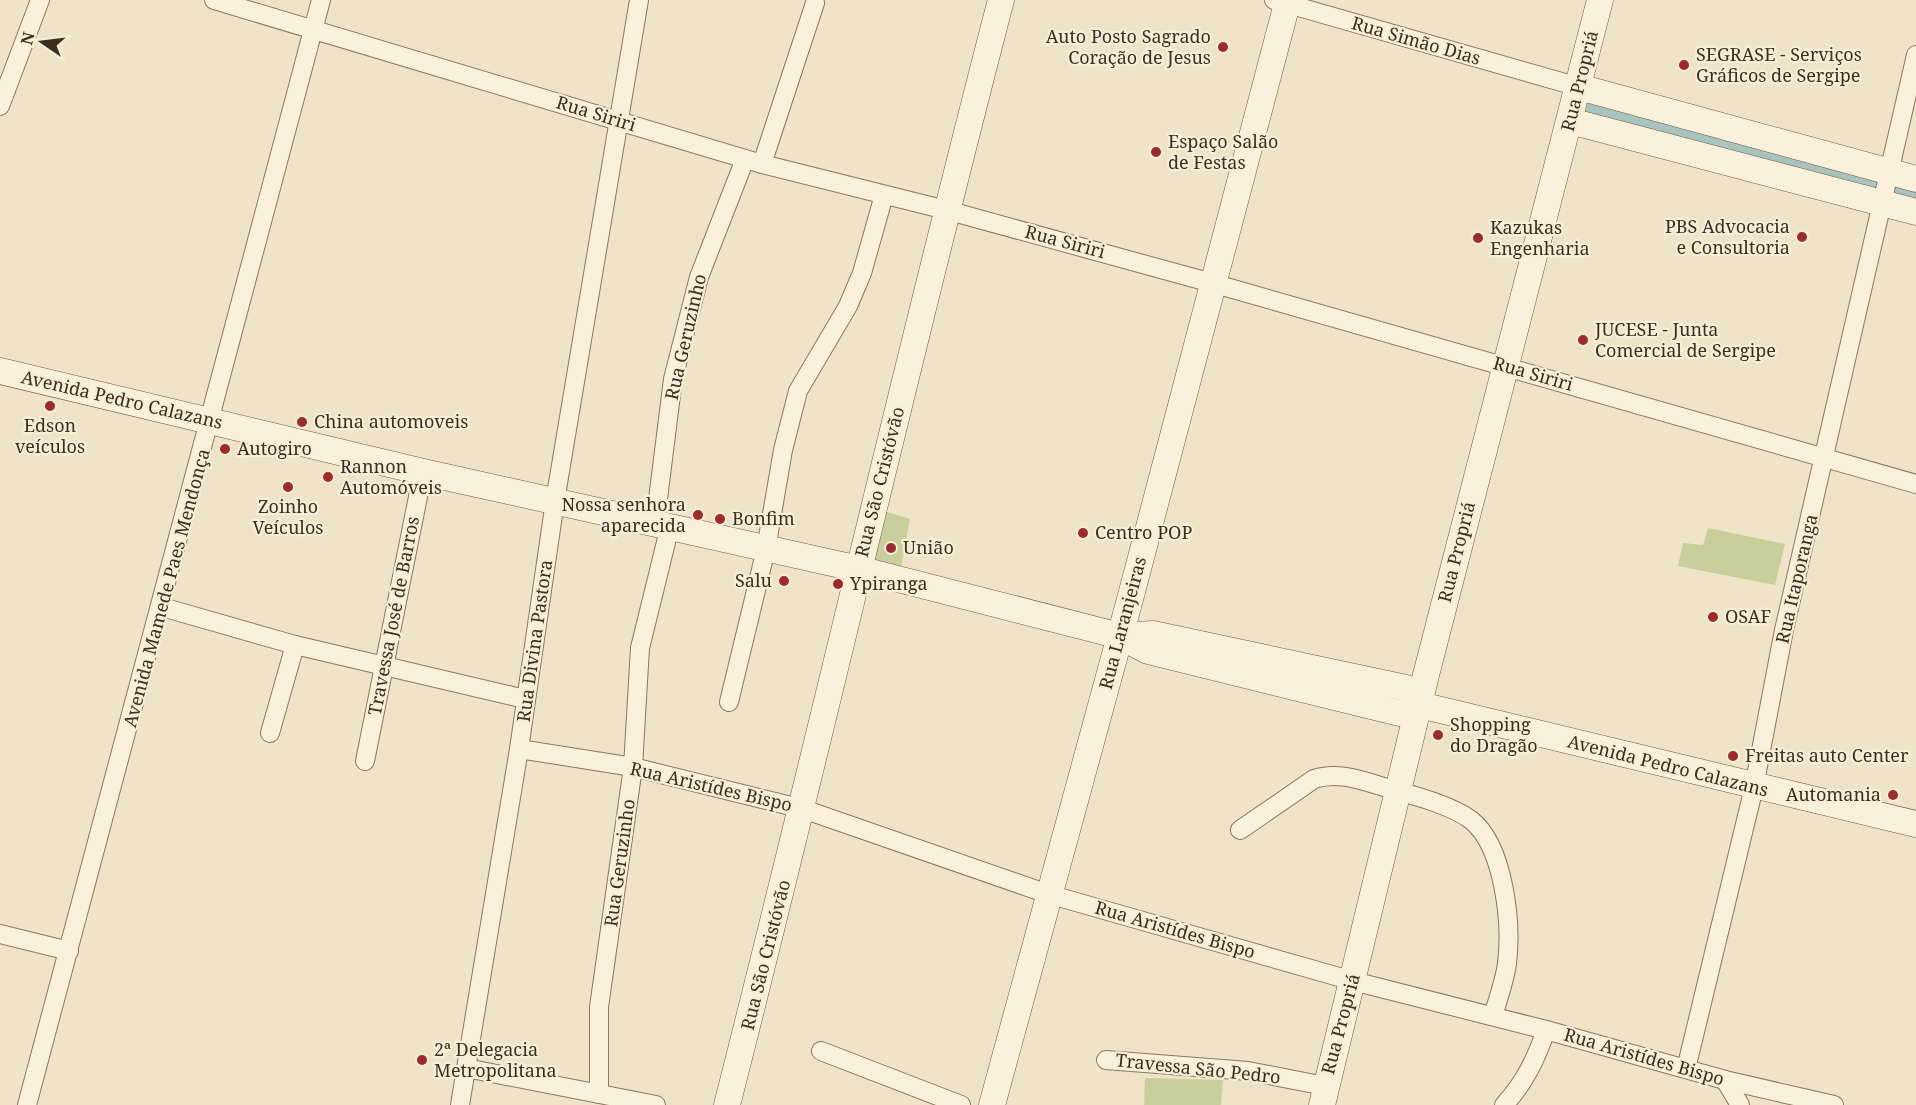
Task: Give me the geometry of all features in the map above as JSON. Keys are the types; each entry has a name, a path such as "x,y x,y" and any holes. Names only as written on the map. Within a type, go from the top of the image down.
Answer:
{"street":[{"path":"0,106 40,0"},
{"name":"Rua Siriri","path":"214,0 753,161 946,210 1212,283 1504,365 1825,460 1916,484"},
{"name":"Avenida Mamede Paes Mendonça","path":"27,1105 212,421 321,0"},
{"name":"Rua Divina Pastora","path":"460,1105 519,749 555,501 639,0"},
{"name":"Rua São Cristóvão","path":"727,1105 803,809 946,210 1001,0"},
{"name":"Rua Propriá","path":"1325,1100 1504,365 1600,0"},
{"name":"Rua Simão Dias","path":"1283,1 1573,104"},
{"name":"Rua Laranjeiras","path":"992,1105 1120,636 1283,1"},
{"name":"Rua Geruzinho","path":"599,1094 598,1007 633,767 640,648 662,525 672,379 699,277 753,161 815,3"},
{"name":"Rua Itaporanga","path":"1686,1069 1754,787 1784,630 1825,460 1916,55"},
{"path":"1573,104 1886,187 1916,179"},
{"path":"1573,104 1886,187 1916,212"},
{"path":"729,702 766,549 783,450 798,391 848,306 862,273 884,195"},
{"name":"Avenida Pedro Calazans","path":"0,371 423,472 859,569 1120,636 1153,634 1406,688 1420,705 1754,787 1916,824"},
{"name":"Travessa José de Barros","path":"365,761 423,472"},
{"path":"162,607 295,645 525,699"},
{"path":"270,733 295,645"},
{"name":"Rua Aristídes Bispo","path":"519,749 633,767 803,809 1048,894 1353,981 1546,1030 1725,1080 1834,1105"},
{"path":"1240,830 1314,779 1326,775 1399,791 1432,802 1470,819 1488,839 1501,869 1506,915 1507,962 1493,1016"},
{"path":"0,934 69,951"},
{"path":"1504,1105 1518,1090 1534,1063 1546,1030"},
{"path":"821,1051 961,1105"},
{"name":"Travessa São Pedro","path":"1106,1060 1248,1071 1325,1100"},
{"path":"466,1068 656,1105"},
{"path":"1725,1080 1740,1105"}],"green space":[{"path":"884,511 910,519 901,567 872,559"},
{"path":"1708,528 1785,544 1775,585 1678,566 1683,543 1703,545"},
{"path":"1145,1078 1223,1080 1221,1105 1144,1105"}],"waterway":[{"path":"1587,110 1916,196"}],"place":[{"name":"Auto Posto Sagrado Coração de Jesus","path":"1223,47"},
{"name":"SEGRASE - Serviços Gráficos de Sergipe","path":"1684,65"},
{"name":"Espaço Salão de Festas","path":"1156,152"},
{"name":"PBS Advocacia e Consultoria","path":"1802,237"},
{"name":"Kazukas Engenharia","path":"1478,238"},
{"name":"JUCESE - Junta Comercial de Sergipe","path":"1583,340"},
{"name":"Edson veículos","path":"50,406"},
{"name":"China automoveis","path":"302,422"},
{"name":"Autogiro","path":"225,449"},
{"name":"Rannon Automóveis","path":"328,477"},
{"name":"Zoinho Veículos","path":"288,487"},
{"name":"Nossa senhora aparecida","path":"698,515"},
{"name":"Bonfim","path":"720,519"},
{"name":"Centro POP","path":"1083,533"},
{"name":"União","path":"891,548"},
{"name":"Salu","path":"784,581"},
{"name":"Ypiranga","path":"838,584"},
{"name":"OSAF","path":"1713,617"},
{"name":"Shopping do Dragão","path":"1438,735"},
{"name":"Freitas auto Center","path":"1733,756"},
{"name":"Automania","path":"1893,795"},
{"name":"2ª Delegacia Metropolitana","path":"422,1060"}]}
